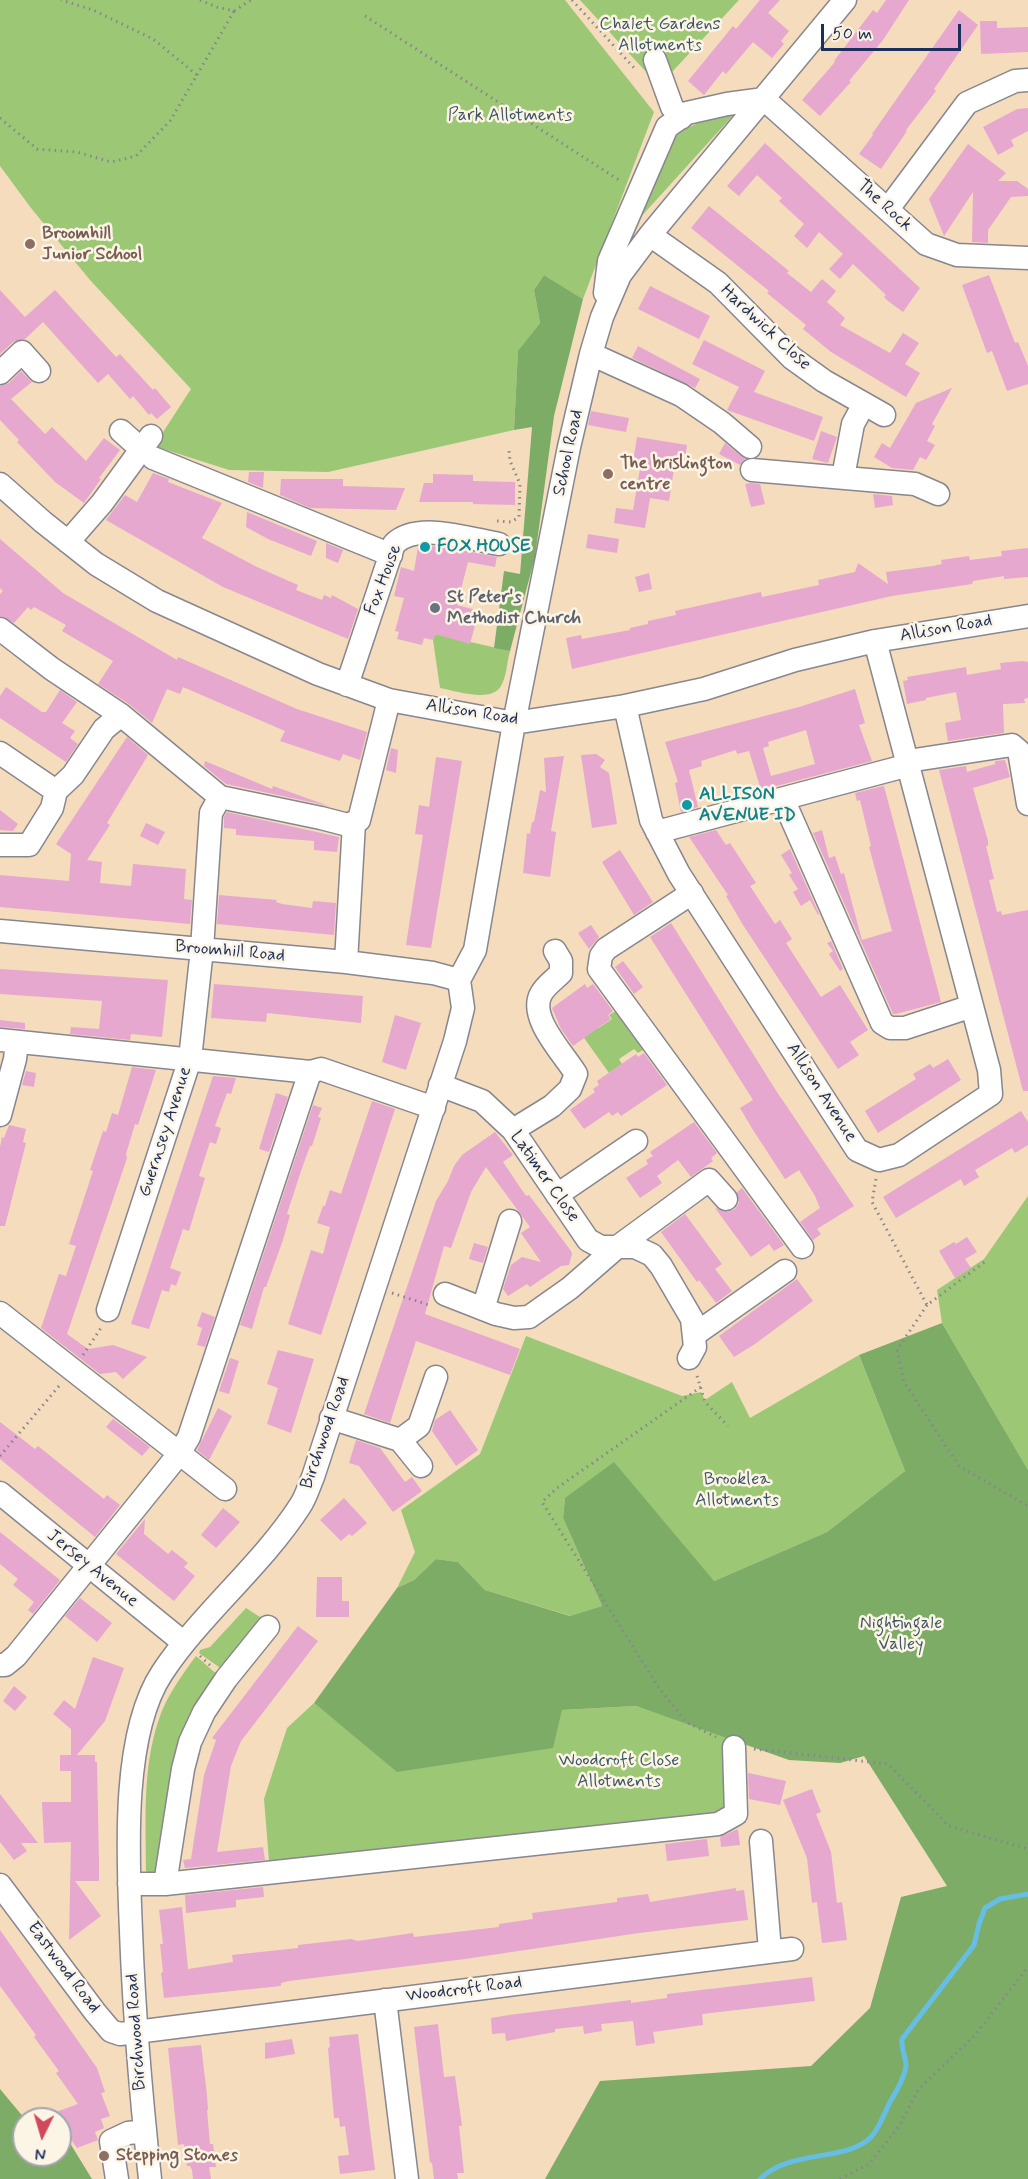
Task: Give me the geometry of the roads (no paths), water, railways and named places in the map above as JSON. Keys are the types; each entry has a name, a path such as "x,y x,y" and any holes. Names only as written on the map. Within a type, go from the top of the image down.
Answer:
{"street":[{"name":"School Road","path":"459,980 475,950 514,723 569,447 602,317 620,275 650,235 845,0"},
{"path":"648,67 681,118"},
{"path":"888,209 967,103 1015,81 1028,80"},
{"path":"602,317 609,261 667,127 687,113 764,99"},
{"name":"The Rock","path":"764,99 926,244 957,255 1027,262"},
{"name":"Hardwick Close","path":"650,235 718,283 792,358 824,381 884,415"},
{"path":"0,373 22,352 39,371"},
{"path":"591,354 681,395 722,423 750,447"},
{"path":"843,477 853,424 864,404"},
{"path":"121,431 148,448 391,555"},
{"path":"68,542 148,448"},
{"path":"752,470 915,484 938,494"},
{"name":"Allison Road","path":"0,484 96,564 157,601 248,643 347,685 389,700 514,723 625,706 704,689 795,660 875,641 1028,616"},
{"name":"Fox House","path":"347,685 394,544 401,537 414,532 430,532 499,544"},
{"path":"0,629 52,669 121,715 220,797 348,825 358,820 361,812 389,700"},
{"path":"783,799 882,1023 890,1028 904,1028 972,1006 875,641"},
{"name":"Allison Avenue","path":"625,706 651,820 657,832 692,893 857,1150 879,1160 900,1155 991,1094 989,1070 972,1006"},
{"path":"0,845 29,845 52,808 56,791 73,775 104,729 121,715"},
{"path":"657,832 909,763 1012,745 1019,751 1028,804"},
{"path":"0,753 56,791"},
{"name":"Guernsey Avenue","path":"108,1310 190,1059 202,949 211,813 220,797"},
{"path":"346,962 354,823"},
{"path":"692,893 606,949 601,956 599,969 802,1247"},
{"name":"Broomhill Road","path":"0,931 346,962 433,974 459,980"},
{"path":"513,1130 552,1106 570,1089 576,1074 542,1026 537,1004 541,992 561,973 561,961 555,951"},
{"name":"Birchwood Road","path":"150,2179 135,2031 129,1884 133,1760 142,1717 160,1675 184,1643 302,1504 313,1477 455,1041 463,1008 459,980"},
{"path":"0,1115 15,1059 8,1041 310,1072 321,1069 434,1108"},
{"path":"0,1665 5,1665 16,1656 179,1454 189,1437 310,1072"},
{"name":"Latimer Close","path":"440,1085 482,1101 513,1130 588,1240 601,1247 635,1247 652,1255 693,1319 695,1347 689,1358"},
{"path":"557,1195 636,1141"},
{"path":"445,1294 514,1318 529,1317 570,1288 616,1248 709,1180 726,1200"},
{"path":"483,1309 510,1221"},
{"path":"694,1335 785,1271"},
{"path":"0,1314 225,1489"},
{"path":"400,1440 419,1426 436,1377"},
{"path":"331,1418 400,1440 421,1467"},
{"name":"Jersey Avenue","path":"0,1493 184,1643"},
{"path":"165,1884 183,1769 190,1742 204,1712 226,1679 268,1627"},
{"path":"129,1884 165,1884 718,1824 736,1814 734,1747"},
{"name":"Woodcroft Road","path":"135,2031 781,1950 761,1841"},
{"name":"Eastwood Road","path":"0,1885 111,2031 120,2034 135,2031"},
{"path":"384,2000 407,2179"},
{"path":"117,2179 111,2140 128,2133 145,2131"}],"waterway":[{"path":"760,2179 787,2163 861,2145 874,2134 904,2075 906,2066 902,2039 974,1945 985,1908 1000,1899 1028,1894"}],"place":[{"name":"Broomhill Junior School","path":"30,244"},
{"name":"The brislington centre","path":"608,474"},
{"name":"FOX HOUSE","path":"425,547"},
{"name":"St Peter's Methodist Church","path":"435,608"},
{"name":"ALLISON AVENUE ID","path":"687,805"},
{"name":"Stepping Stones","path":"104,2156"}],"park label":[{"name":"Chalet Gardens Allotments","path":"660,36"},
{"name":"Park Allotments","path":"510,116"},
{"name":"Brooklea Allotments","path":"737,1490"},
{"name":"Nightingale Valley","path":"901,1634"},
{"name":"Woodcroft Close Allotments","path":"619,1771"}]}
